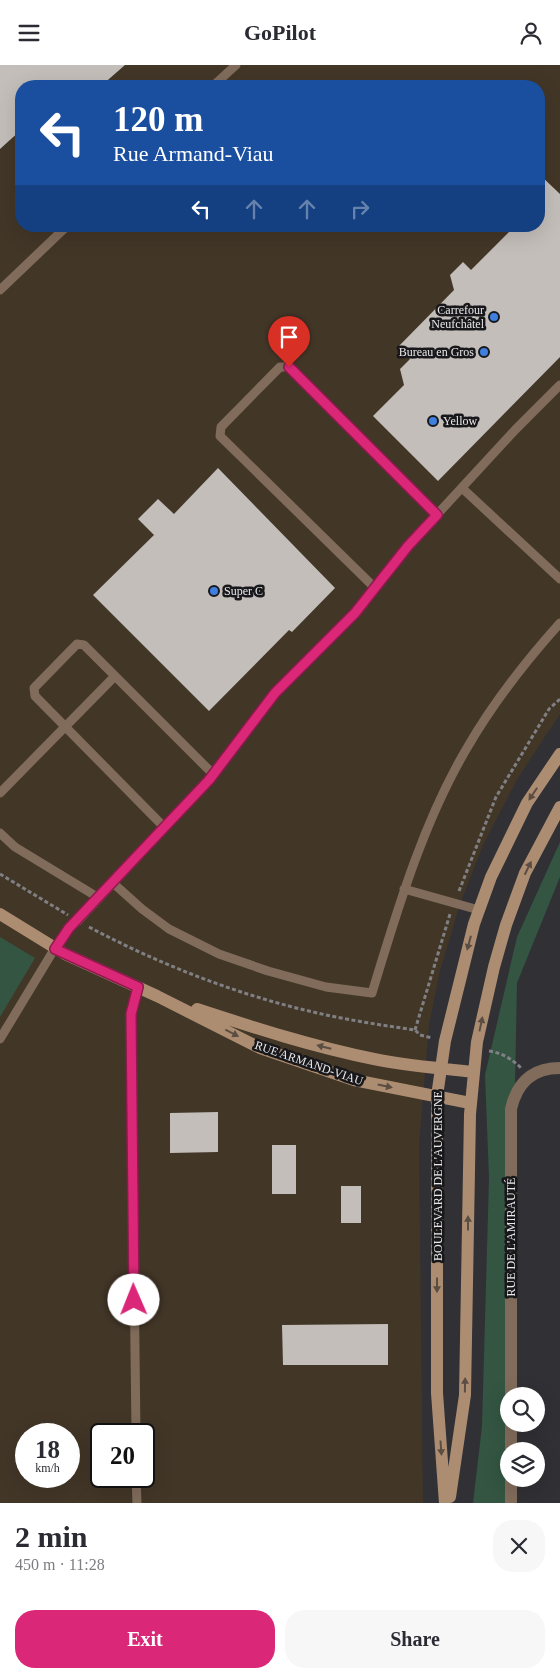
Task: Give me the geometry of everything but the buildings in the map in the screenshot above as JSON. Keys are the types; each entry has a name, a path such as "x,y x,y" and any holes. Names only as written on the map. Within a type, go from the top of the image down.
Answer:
{"main road":[{"name":"BOULEVARD DE L'AUVERGNE","path":"445,1503 437,1393 437,1097 441,1068 452,1009 479,910 491,877 528,803 560,754"},
{"path":"449,1503 465,1395 470,1103 477,1042 494,967 506,925 525,873 560,807"},
{"name":"RUE ARMAND-VIAU","path":"0,914 55,949 138,987 266,1032 375,1059 473,1072"},
{"name":"RUE ARMAND-VIAU","path":"157,995 260,1048 354,1080 470,1103"}],"street":[{"path":"527,1079 537,1073 560,1068"},
{"name":"RUE DE L'AMIRAUTÉ","path":"511,1387 511,1109 514,1094 527,1079"},
{"path":"511,1487 511,1503"}],"lane":[{"path":"220,80 236,65"},
{"path":"0,290 61,232"},
{"path":"375,588 220,436 221,427 280,367 289,367 437,515"},
{"path":"0,1039 69,928 78,921 165,828 213,774 275,693 355,613 408,546 515,430 560,385"},
{"path":"462,488 560,579"},
{"path":"112,883 169,929 220,954 268,971 326,987 372,993 404,889 438,804 466,749 501,694 560,623"},
{"path":"165,828 35,696 34,688 71,650 78,644 84,645 213,774"},
{"path":"0,793 115,676"},
{"path":"0,833 15,847 99,898"},
{"path":"404,889 479,910"},
{"path":"136,1423 131,1014 138,987"},
{"path":"136,1488 137,1503"}],"path":[{"path":"415,1030 454,903 496,797 550,709 560,699"},
{"path":"0,874 78,921 143,954 237,991 312,1012 415,1030 420,1035"},
{"path":"487,1051 497,1052 515,1062 527,1079"}],"shaded area":[{"path":"0,65 560,65 560,714 518,778 484,843 460,904 440,971 429,1025 419,1146 423,1503 0,1503"}],"green space":[{"path":"560,842 560,877 517,983 509,1387 500,1387 500,1432 509,1432 509,1442 500,1442 500,1487 510,1487 511,1503 473,1503 482,1426 489,1178 485,1075 517,937"},
{"path":"0,937 35,958 0,1017"}],"place":[{"name":"Carrefour Neufchâtel","path":"494,317"},
{"name":"Bureau en Gros","path":"484,352"},
{"name":"Yellow","path":"433,421"},
{"name":"Super C","path":"214,591"}],"route":[{"path":"134,1300 131,1014 138,987 55,949 69,928 78,921 209,780 275,693 355,613 408,546 437,515 289,367"}]}
